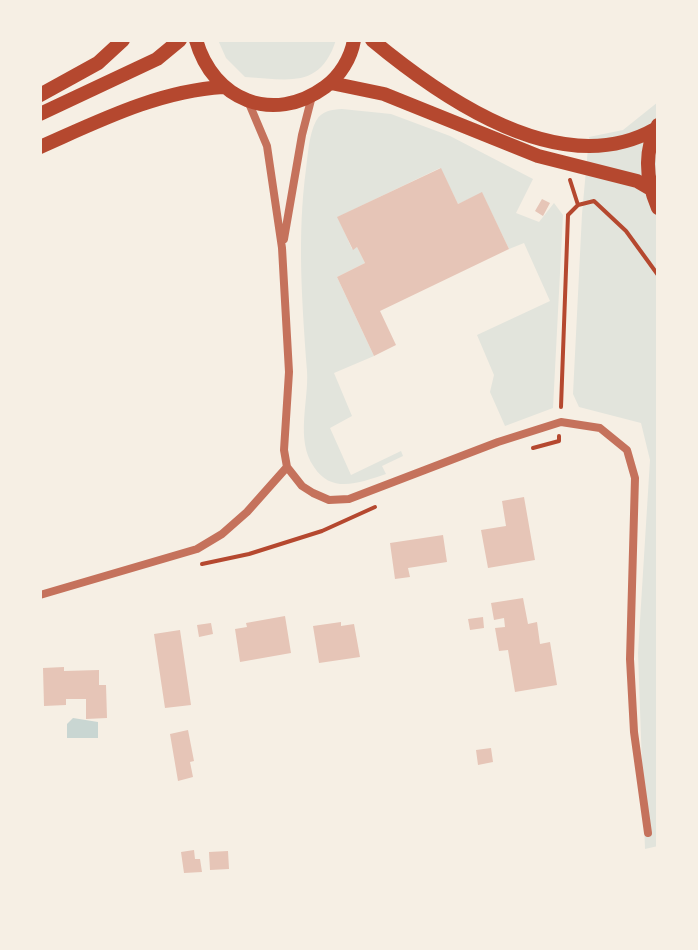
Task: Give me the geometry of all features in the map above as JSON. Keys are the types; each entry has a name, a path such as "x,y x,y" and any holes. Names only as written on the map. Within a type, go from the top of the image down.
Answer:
{"main road":[{"path":"40,95 98,63 123,40"},
{"path":"40,114 157,59 180,40"},
{"path":"196,40 206,66 223,87 248,101 280,105 312,96 331,83 344,67 354,40"},
{"path":"372,40 442,94 509,127 548,142 611,146 636,140 657,127"},
{"path":"331,83 384,94 538,156 637,181 649,188"},
{"path":"40,147 127,109 180,94 223,87"},
{"path":"657,127 646,168 649,188 658,208"}],"street":[{"path":"282,248 299,148 312,96"},
{"path":"248,101 267,146 282,248 289,372 284,450 287,467 302,486 329,500 349,499 498,442 561,422 600,428 627,450 635,478 630,659 634,732 648,833"},
{"path":"40,595 197,549 222,534 247,512 287,467"}],"path":[{"path":"561,422 568,215 578,205 594,201 626,231 658,275"}],"shaded area":[{"path":"218,40 336,40 321,67 300,78 288,79 245,77 226,58"},
{"path":"658,102 658,846 645,849 638,653 650,460 641,423 579,407 573,394 589,137 623,130"},
{"path":"342,109 391,114 450,136 533,179 516,213 539,222 554,203 563,215 553,408 505,426 490,392 494,375 477,335 550,301 524,243 509,249 482,193 458,204 440,168 338,217 352,249 357,247 365,263 337,277 374,356 334,373 352,416 330,428 351,475 401,451 403,456 382,466 386,474 347,484 338,484 321,476 305,445 307,371 301,270 303,194 312,132 321,115"},
{"path":"73,718 98,722 98,738 67,738 67,724"}],"building":[{"path":"441,168 458,204 482,192 509,249 380,311 396,345 374,356 337,277 365,263 357,247 353,250 337,217"},
{"path":"542,199 550,203 543,216 535,211"},
{"path":"524,497 535,560 488,568 481,530 506,526 502,501"},
{"path":"443,535 447,562 408,568 410,577 395,579 390,543"},
{"path":"523,598 528,624 537,622 540,644 550,642 557,685 515,692 508,650 499,651 495,628 505,627 504,618 494,620 491,603"},
{"path":"285,616 291,653 240,662 235,629 247,627 246,623"},
{"path":"483,617 484,628 470,630 468,619"},
{"path":"341,622 341,626 354,624 360,657 319,663 313,626"},
{"path":"211,623 213,634 199,637 197,625"},
{"path":"180,630 191,705 165,708 154,634"},
{"path":"64,667 64,671 99,670 99,685 106,685 107,718 86,719 86,699 66,699 66,705 44,706 43,668"},
{"path":"188,730 194,761 190,762 193,777 178,781 170,734"},
{"path":"491,748 493,762 478,765 476,750"},
{"path":"194,850 195,859 200,859 202,872 184,873 181,852"},
{"path":"228,851 229,869 210,870 209,852"}]}
